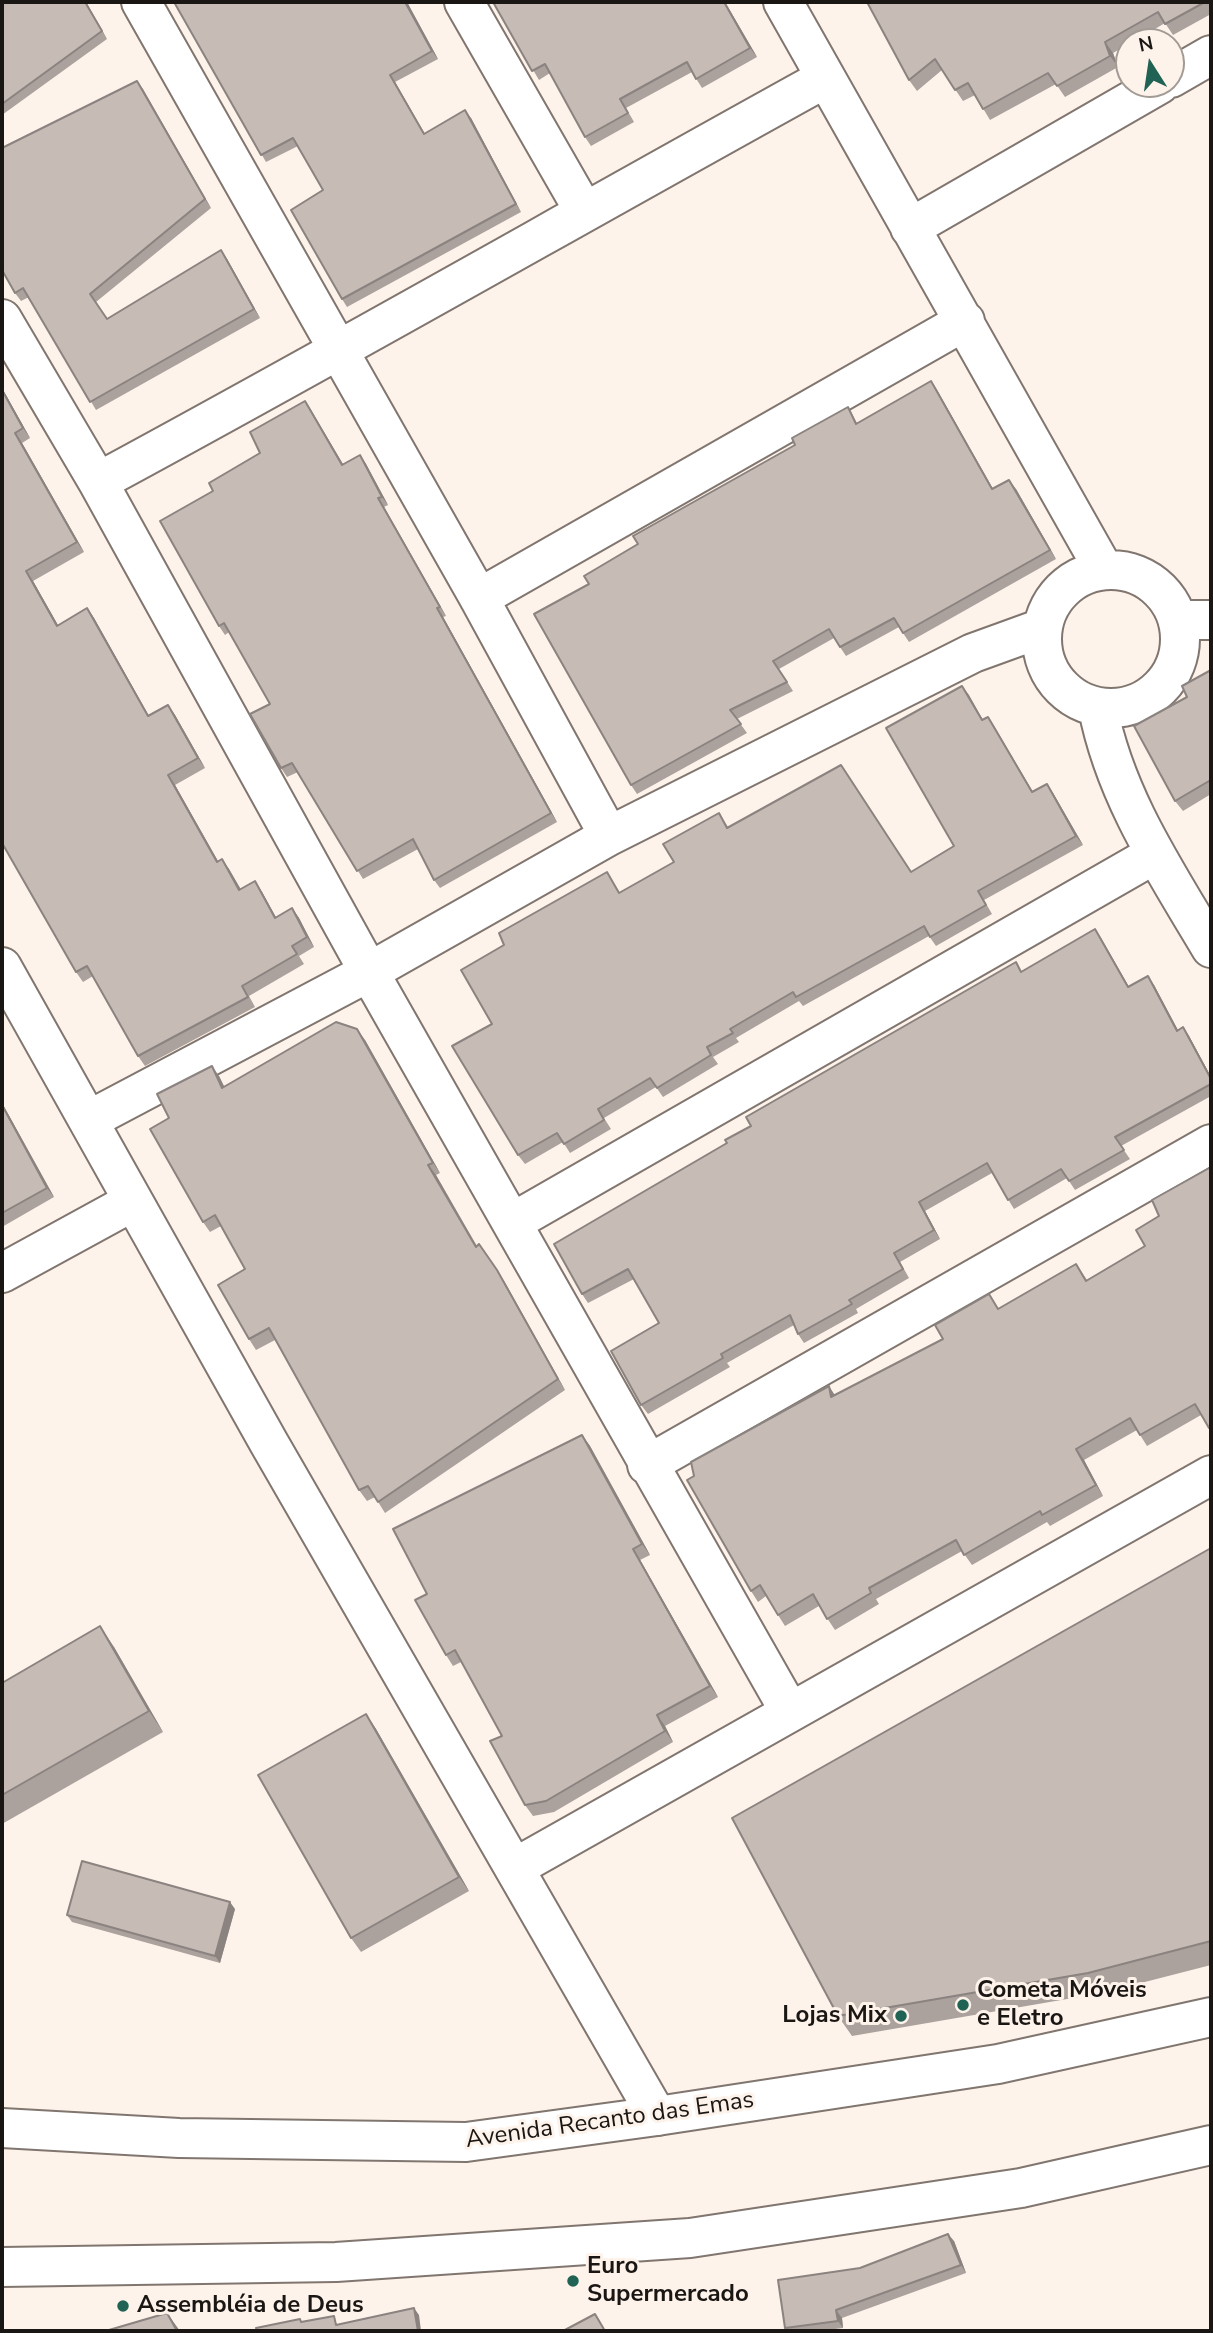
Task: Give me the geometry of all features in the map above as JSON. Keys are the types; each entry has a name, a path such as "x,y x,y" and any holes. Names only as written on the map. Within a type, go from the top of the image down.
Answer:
{"street":[{"path":"141,2 479,598 609,836"},
{"path":"464,2 583,211"},
{"path":"783,2 824,79 965,321 1104,570"},
{"path":"1185,70 1211,55"},
{"path":"97,482 338,352 583,211 824,79"},
{"path":"910,228 1136,98"},
{"path":"2,319 97,482 369,972 790,1712"},
{"path":"479,598 965,321"},
{"path":"1104,570 1136,574 1163,592 1195,620 1164,687 1134,706 1098,708 1066,693 1045,664 1042,628 1053,600 1075,579 1104,570"},
{"path":"89,1120 369,972 609,836 973,653 1042,628"},
{"path":"1098,708 1105,745 1120,784 1155,854 1211,948"},
{"path":"513,1222 1155,854"},
{"path":"2,967 132,1202 657,2116"},
{"path":"648,1465 1211,1144"},
{"path":"2,1273 132,1202"},
{"path":"516,1867 1211,1475"},
{"name":"Avenida Recanto das Emas","path":"2,2127 179,2138 466,2141 657,2116 998,2064 1211,2018"},
{"path":"2,2267 336,2262 690,2238 1021,2188 1211,2145"}],"building":[{"path":"2,2 85,2 102,31 2,104"},
{"path":"174,2 405,2 432,51 390,75 424,134 465,110 516,204 342,299 291,210 323,190 293,138 261,155"},
{"path":"493,2 724,2 750,48 696,79 687,62 620,99 628,113 585,137 545,64 532,71"},
{"path":"867,2 1205,2 1165,24 1158,12 1130,28 1115,28 1115,36 1105,42 1110,56 1057,86 1048,73 983,109 968,83 955,90 935,59 909,80"},
{"path":"137,81 205,199 90,294 107,319 221,250 254,309 90,402 23,288 15,293 2,270 2,148"},
{"path":"931,381 992,489 1009,480 1050,550 903,633 894,618 840,647 829,629 773,661 787,682 730,710 741,724 631,785 534,614 589,584 584,576 638,544 633,536 795,445 792,438 848,407 856,424"},
{"path":"2,390 23,428 15,433 77,542 26,571 57,626 87,608 148,716 168,705 198,758 168,775 217,862 222,859 239,890 255,881 275,918 292,908 307,937 292,946 297,954 242,986 248,997 138,1056 87,966 76,972 2,843"},
{"path":"305,401 342,465 360,455 382,497 378,498 551,813 434,880 413,839 357,871 292,763 281,768 250,714 270,704 224,623 219,626 160,521 213,491 209,483 260,453 250,432"},
{"path":"1211,670 1211,785 1209,781 1175,801 1134,726 1187,697 1182,686"},
{"path":"962,686 982,720 988,717 1032,792 1047,784 1076,836 978,891 986,905 930,937 924,926 796,997 793,992 730,1029 733,1033 707,1047 711,1055 657,1088 650,1078 598,1109 604,1120 564,1144 557,1133 518,1155 452,1046 492,1024 461,970 504,945 499,933 607,872 619,893 674,862 663,844 719,813 727,828 841,765 911,872 954,846 886,728"},
{"path":"1095,929 1128,987 1148,976 1177,1031 1183,1027 1211,1079 1211,1084 1115,1137 1124,1150 1069,1181 1061,1169 1008,1200 987,1163 919,1202 934,1230 894,1253 903,1269 849,1300 852,1304 798,1334 790,1315 721,1354 723,1358 641,1405 611,1351 659,1323 628,1269 582,1294 554,1244 727,1143 725,1140 751,1126 746,1117 1016,962 1021,972"},
{"path":"336,1022 357,1029 433,1163 428,1165 476,1247 479,1244 497,1270 558,1379 378,1502 368,1486 359,1490 269,1328 249,1339 218,1285 245,1269 215,1215 203,1222 150,1129 169,1118 157,1094 212,1066 222,1088"},
{"path":"2,1105 47,1188 2,1213"},
{"path":"1211,1167 1209,1428 1195,1404 1140,1435 1130,1418 1076,1449 1096,1485 1042,1515 1040,1511 964,1555 956,1540 869,1588 871,1593 827,1619 813,1594 778,1615 760,1585 751,1591 687,1480 694,1476 691,1462 829,1386 831,1397 943,1339 935,1325 989,1294 998,1309 1076,1264 1086,1281 1145,1246 1136,1230 1159,1216 1152,1200"},
{"path":"582,1435 642,1544 633,1549 710,1686 657,1715 665,1731 546,1801 525,1805 490,1741 502,1736 455,1650 446,1655 415,1600 427,1594 393,1529"},
{"path":"1211,1548 1211,1941 1088,1973 838,2016 732,1818"},
{"path":"100,1626 149,1711 2,1795 2,1683"},
{"path":"366,1714 459,1877 351,1938 258,1775"},
{"path":"82,1861 230,1902 215,1956 67,1915"},
{"path":"948,2234 961,2265 836,2310 838,2321 785,2328 778,2280 860,2268"},
{"path":"414,2308 418,2331 257,2331 256,2328 300,2319 301,2322 334,2316 336,2325"},
{"path":"167,2313 177,2331 11,2331 109,2330"},
{"path":"595,2314 605,2331 563,2331"}],"place":[{"name":"Cometa Móveis e Eletro","path":"963,2005"},
{"name":"Lojas Mix","path":"901,2016"},
{"name":"Euro Supermercado","path":"573,2281"},
{"name":"Assembléia de Deus","path":"123,2306"}]}
